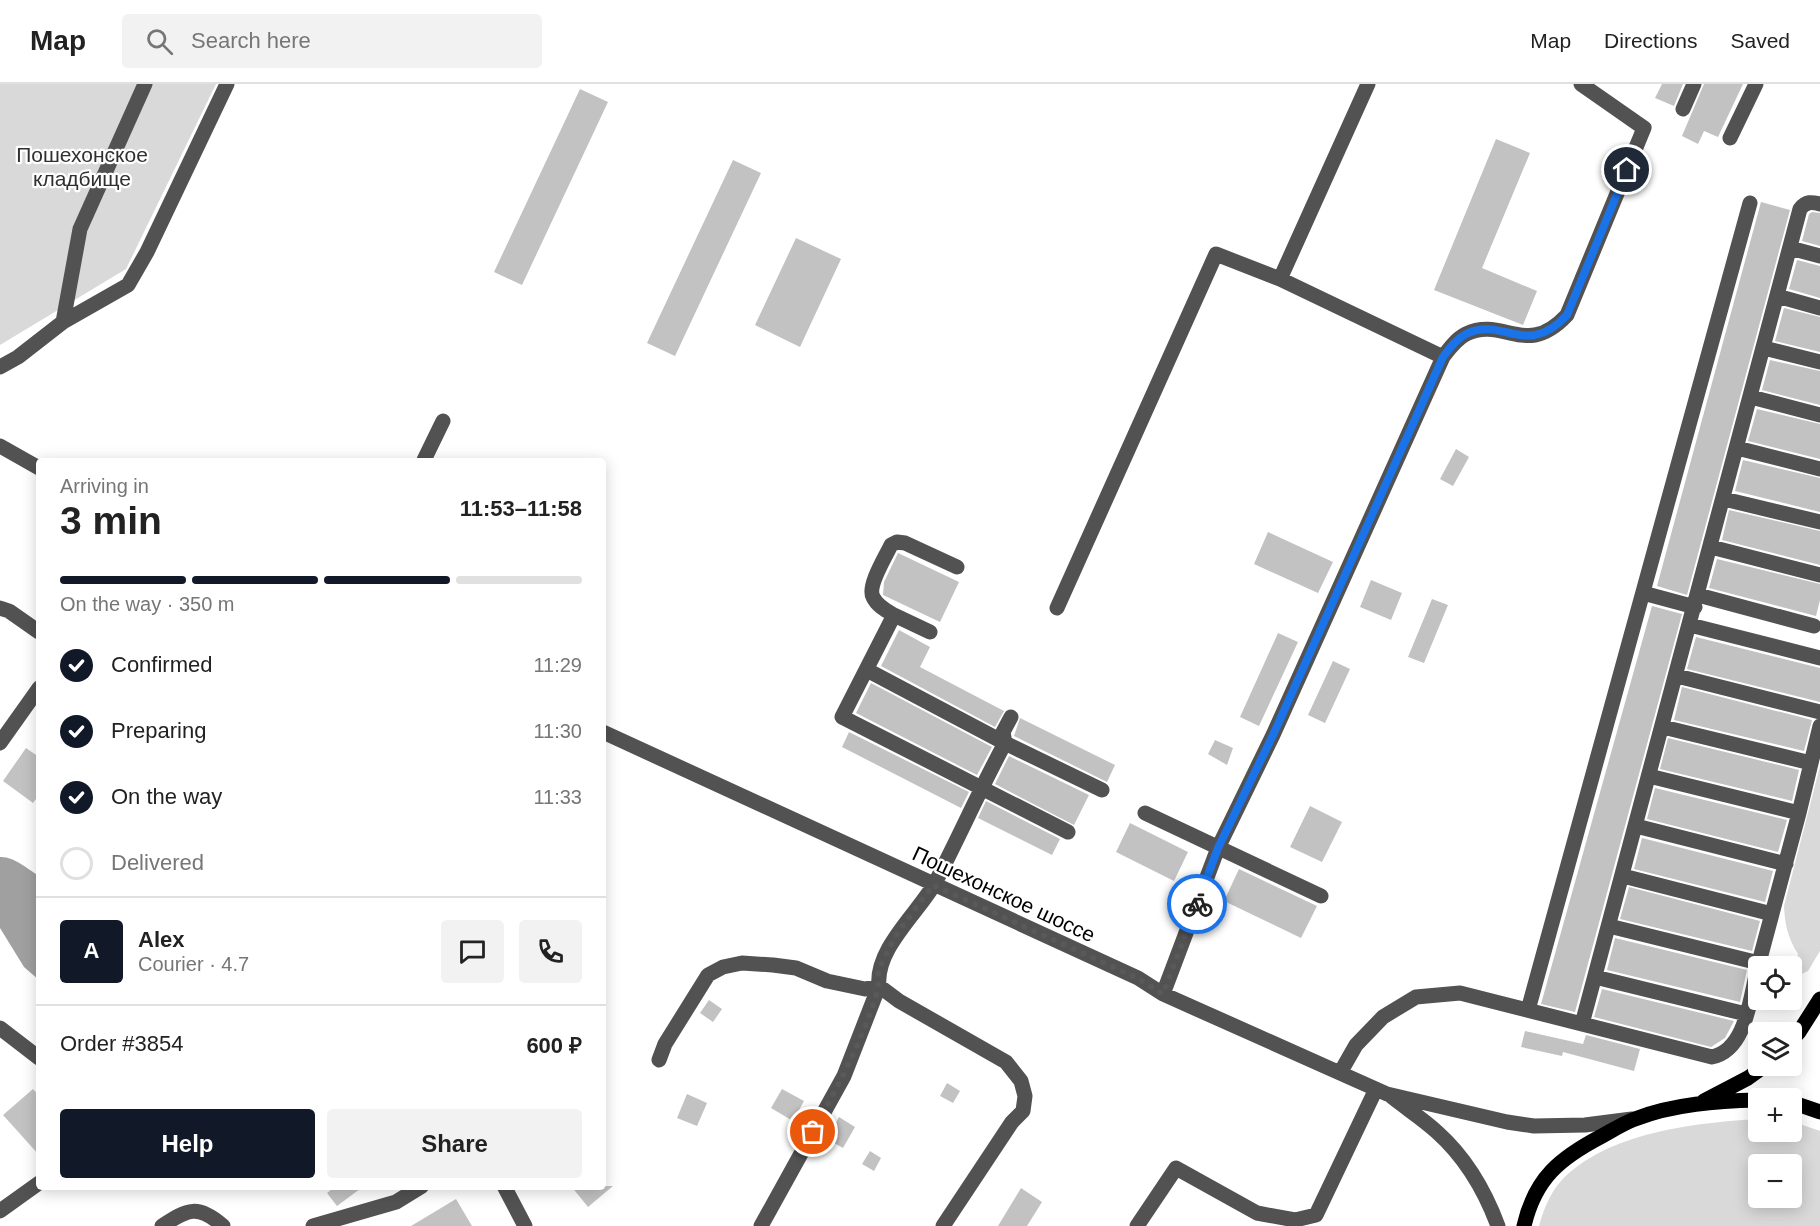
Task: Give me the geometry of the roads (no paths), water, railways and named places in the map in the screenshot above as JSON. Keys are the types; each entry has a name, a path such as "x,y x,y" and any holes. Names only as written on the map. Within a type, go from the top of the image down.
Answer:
{"main road":[{"path":"1802,1027 1820,999"},
{"path":"1697,1105 1751,1076"},
{"path":"1524,1226 1534,1196 1553,1168 1575,1150 1635,1119 1697,1105 1748,1102"},
{"path":"1802,1106 1820,1112"}],"street":[{"path":"63,322 80,229 146,84"},
{"path":"0,367 18,357 63,322 128,285 147,252 227,84"},
{"path":"1281,279 1368,84"},
{"path":"1163,994 1218,848 1273,735 1443,357 1456,341 1475,331 1486,329 1520,336 1535,335 1549,330 1567,315 1644,128 1581,84"},
{"path":"1683,109 1694,84"},
{"path":"1730,138 1756,84"},
{"path":"1582,1024 1677,676 1800,209 1811,201 1820,204"},
{"path":"1528,1010 1750,203"},
{"path":"1790,248 1820,256"},
{"path":"1057,608 1216,255 1281,279 1443,357"},
{"path":"1777,296 1820,308"},
{"path":"1764,348 1820,362"},
{"path":"1751,397 1820,415"},
{"path":"425,458 443,421"},
{"path":"0,446 36,466"},
{"path":"1737,448 1820,469"},
{"path":"1724,499 1820,522"},
{"path":"930,632 880,606 873,597 871,588 891,545 897,542 957,567"},
{"path":"1711,547 1820,575"},
{"path":"1643,593 1697,601 1814,626"},
{"path":"0,608 36,630"},
{"path":"894,615 842,717 1068,832"},
{"path":"1690,625 1820,658"},
{"path":"867,670 1005,743 1102,790"},
{"path":"1677,676 1820,712"},
{"path":"0,743 36,692"},
{"path":"761,1226 844,1076 879,986 877,973 897,934 933,885 1005,743 1003,732 1011,717"},
{"path":"1760,956 1820,726"},
{"path":"1663,728 1811,764"},
{"name":"Пошехонское шоссе","path":"606,733 1137,978 1163,994 1381,1091"},
{"path":"1649,776 1799,813"},
{"path":"1145,813 1321,896"},
{"path":"1636,826 1786,864"},
{"path":"1623,876 1772,914"},
{"path":"1609,926 1748,962"},
{"path":"659,1060 665,1044 703,982 708,975 723,966 742,963 773,964 796,968 828,981 865,989 879,986 899,1001 1006,1062 1021,1081 1023,1088 1025,1096 1023,1111 1011,1122 943,1226"},
{"path":"1595,977 1746,1014"},
{"path":"1340,1073 1356,1045 1383,1017 1416,997 1460,993 1712,1057 1721,1055 1732,1046 1741,1033 1748,1006"},
{"path":"0,1028 36,1057"},
{"path":"1381,1091 1507,1122 1534,1126 1585,1125 1635,1119"},
{"path":"1137,1226 1176,1168 1257,1213 1295,1223 1316,1215 1381,1091"},
{"path":"1381,1091 1438,1132 1455,1150 1483,1190 1498,1226"},
{"path":"0,1210 36,1185"},
{"path":"313,1226 396,1202 416,1190"},
{"path":"506,1190 525,1226"},
{"path":"162,1226 181,1213 196,1210 212,1216 223,1226"}],"park label":[{"name":"Пошехонское кладбище","path":"82,166"}]}
